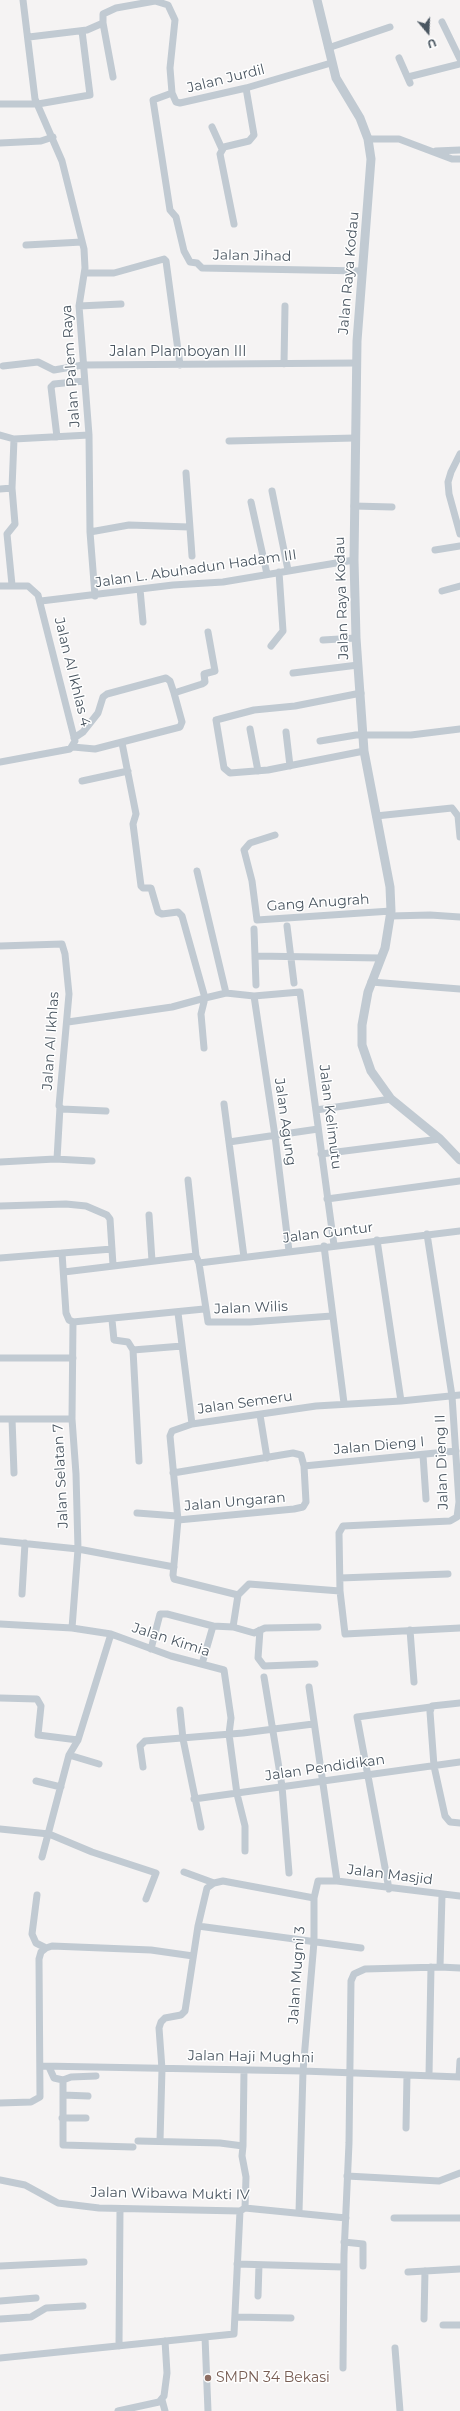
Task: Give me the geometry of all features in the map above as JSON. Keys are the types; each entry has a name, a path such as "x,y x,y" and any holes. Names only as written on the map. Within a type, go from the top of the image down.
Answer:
{"street":[{"name":"Jalan Palem Raya","path":"24,0 29,37 32,84 38,104 62,161 82,242 85,273 78,306 89,434 90,532 95,596"},
{"name":"Jalan Jurdil","path":"103,23 103,14 116,8 155,0 168,5 175,20 170,68 172,93 176,102 180,103 246,88 331,63"},
{"name":"Jalan Raya Kodau","path":"317,0 331,63 339,84 360,118 368,138 371,173 362,271 357,364 354,560 356,638 364,751 390,887 390,914 388,936 371,982 362,1025 362,1045 371,1071 391,1099 440,1139 460,1160"},
{"path":"442,22 460,59"},
{"path":"29,37 82,31 103,23 113,77"},
{"path":"328,48 390,27"},
{"path":"0,104 38,104 91,94 82,31"},
{"path":"399,58 409,80 460,64"},
{"path":"222,149 249,141 254,135 246,88"},
{"name":"Jalan Jihad","path":"172,93 153,100 170,210 176,217 184,251 190,262 197,263 202,268 362,271"},
{"path":"212,127 222,149 220,154 234,224"},
{"path":"0,143 41,141 53,137"},
{"path":"368,138 399,139 452,159 459,160 460,150 434,151"},
{"path":"26,245 82,242"},
{"path":"85,273 114,274 164,259 166,261 180,365"},
{"path":"78,306 121,304"},
{"path":"284,364 285,306"},
{"name":"Jalan Plamboyan III","path":"1,365 38,362 54,370 83,365 357,364"},
{"path":"57,437 51,388 54,384 84,381"},
{"path":"0,434 14,440 89,434"},
{"path":"229,441 355,438"},
{"path":"12,585 7,534 15,524 12,488 14,440"},
{"path":"460,454 450,472 448,482 449,494 456,508 460,534"},
{"path":"186,473 192,556"},
{"path":"0,489 12,488"},
{"path":"272,491 288,570"},
{"path":"250,502 267,574"},
{"path":"354,506 392,507"},
{"path":"90,532 130,525 189,527"},
{"path":"435,550 460,546"},
{"name":"Jalan L. Abuhadun Hadam III","path":"41,602 140,589 223,582 354,560"},
{"path":"271,646 283,631 279,572"},
{"name":"Jalan Al Ikhlas 4","path":"0,586 28,586 34,590 41,602 74,738 73,747 64,751 44,752 0,762"},
{"path":"442,591 460,586"},
{"path":"140,589 143,622"},
{"path":"174,693 202,684 205,682 204,674 215,671 208,632"},
{"path":"323,640 356,638"},
{"path":"293,673 358,666"},
{"path":"73,747 95,749 180,727 182,722 170,681 166,678 108,694 103,697 98,713 83,732 74,738"},
{"path":"361,693 296,706 254,710 216,718 226,770 230,773 258,771 290,766 364,751"},
{"path":"320,741 363,734 411,735 460,728"},
{"path":"250,729 258,771"},
{"path":"286,732 290,766"},
{"path":"122,743 136,814 133,824 141,886 143,888 151,888 158,912 162,914 178,912 182,916 205,998 201,1014 204,1048"},
{"path":"82,781 128,771"},
{"path":"376,816 452,808 458,816 460,837"},
{"name":"Gang Anugrah","path":"275,834 250,843 244,850 252,881 257,920 390,914"},
{"path":"197,871 226,993"},
{"path":"390,914 460,917"},
{"path":"287,926 292,955 294,983"},
{"path":"254,929 256,985"},
{"name":"Jalan Al Ikhlas","path":"0,946 62,944 65,954 69,994 68,1022 60,1107 62,1109 106,1111"},
{"path":"255,956 292,955 380,958"},
{"path":"371,982 460,989"},
{"name":"Jalan Kelimutu","path":"254,996 300,992 334,1245"},
{"path":"68,1022 172,1007 226,993 254,996"},
{"name":"Jalan Agung","path":"254,996 275,1136 289,1251"},
{"path":"316,1110 391,1099"},
{"path":"224,1104 244,1257"},
{"path":"57,1159 60,1107"},
{"path":"229,1142 318,1129"},
{"path":"321,1154 440,1139"},
{"path":"0,1162 57,1159 92,1161"},
{"name":"Jalan Wilis","path":"188,1180 204,1309 208,1322 212,1324 332,1316"},
{"path":"327,1199 460,1181"},
{"path":"0,1206 66,1204 86,1206 108,1215 110,1219 112,1265"},
{"path":"149,1215 152,1261"},
{"name":"Jalan Guntur","path":"64,1272 152,1261 244,1257 324,1246 460,1231"},
{"name":"Jalan Dieng II","path":"410,1630 345,1634 340,1591 339,1533 343,1526 450,1521 457,1517 459,1502 452,1396 427,1234"},
{"path":"377,1240 401,1401"},
{"path":"324,1246 344,1403"},
{"path":"0,1258 112,1249"},
{"path":"62,1253 66,1313 69,1320 73,1322 112,1320 204,1309"},
{"path":"178,1312 192,1424"},
{"path":"112,1320 114,1340 128,1342 133,1350 139,1461"},
{"name":"Jalan Selatan 7","path":"72,1628 78,1549 76,1474 72,1419 73,1322"},
{"path":"133,1350 182,1346"},
{"path":"0,1358 73,1358"},
{"name":"Jalan Semeru","path":"174,1567 178,1518 170,1436 172,1431 192,1424 344,1403 401,1401 460,1395"},
{"path":"260,1415 268,1458"},
{"path":"0,1419 72,1419"},
{"path":"12,1419 14,1473"},
{"name":"Jalan Dieng I","path":"304,1466 456,1451"},
{"path":"173,1473 298,1453 301,1455 304,1466"},
{"path":"423,1455 426,1499"},
{"name":"Jalan Ungaran","path":"137,1513 178,1518 294,1509 303,1507 306,1502 304,1466"},
{"path":"457,1517 460,1524"},
{"path":"0,1541 25,1542 78,1549 174,1567 174,1579 238,1595"},
{"path":"22,1594 25,1542"},
{"path":"340,1578 448,1574"},
{"path":"233,1627 238,1595 249,1584 340,1591"},
{"path":"151,1649 160,1614 167,1614 213,1626 233,1627 248,1632 269,1628 318,1626"},
{"name":"Jalan Kimia","path":"0,1624 72,1628 111,1634 151,1649 224,1670 231,1718 229,1734"},
{"path":"202,1664 213,1626"},
{"path":"414,1682 410,1630 460,1628"},
{"path":"260,1630 258,1658 264,1666 314,1664"},
{"path":"42,1857 69,1755 78,1740 111,1634"},
{"path":"264,1677 271,1730 282,1786 289,1873"},
{"path":"308,1687 337,1881"},
{"path":"0,1698 37,1699 41,1706 38,1735 78,1740"},
{"path":"389,1889 369,1774 357,1717 459,1703"},
{"path":"431,1707 434,1766 445,1816 450,1822 460,1823"},
{"path":"180,1710 183,1739 194,1799 201,1827"},
{"path":"143,1767 141,1743 271,1730 313,1724"},
{"path":"229,1734 237,1794 245,1826 245,1851"},
{"path":"69,1755 99,1764"},
{"name":"Jalan Pendidikan","path":"194,1799 460,1762"},
{"path":"36,1781 61,1787"},
{"path":"0,1829 49,1834 92,1852 156,1873 146,1899"},
{"path":"184,1872 214,1883 230,1882 314,1898"},
{"name":"Jalan Masjid","path":"318,1882 337,1881 389,1889 460,1896"},
{"name":"Jalan Mugni 3","path":"299,2212 303,2071 314,1942 314,1898 318,1882"},
{"path":"160,2141 162,2069 159,2028 161,2022 165,2018 181,2015 185,2011 198,1926 205,1892 214,1883"},
{"path":"440,1967 442,1894"},
{"path":"37,1895 32,1934 36,1944 46,1948"},
{"path":"198,1926 361,1948"},
{"path":"0,2103 31,2102 38,2100 41,2093 45,2066 39,1959 41,1952 46,1948 52,1946 151,1950 193,1956"},
{"path":"429,2076 431,1967"},
{"path":"343,2368 343,2267 346,2218 351,1981 354,1974 365,1969 431,1967 460,1968"},
{"path":"459,2077 460,2061"},
{"path":"45,2066 54,2078 63,2080 70,2077 96,2076"},
{"name":"Jalan Haji Mughni","path":"45,2066 350,2072 459,2077"},
{"path":"0,2358 234,2334 236,2317 237,2264 246,2177 243,2146 244,2070"},
{"path":"406,2128 407,2075"},
{"path":"63,2080 62,2142 66,2146 133,2147"},
{"path":"63,2095 88,2096"},
{"path":"62,2118 86,2118"},
{"path":"138,2141 220,2143 243,2146"},
{"path":"347,2176 438,2181 460,2173"},
{"name":"Jalan Wibawa Mukti IV","path":"0,2180 25,2185 58,2203 120,2209 299,2212 346,2218"},
{"path":"119,2346 120,2209"},
{"path":"394,2218 460,2218"},
{"path":"344,2242 362,2244 363,2266"},
{"path":"0,2266 84,2262"},
{"path":"237,2264 343,2267"},
{"path":"258,2296 259,2265"},
{"path":"408,2272 460,2269"},
{"path":"424,2319 425,2271"},
{"path":"0,2301 36,2298"},
{"path":"0,2319 31,2317 46,2308 83,2306"},
{"path":"236,2317 291,2318"},
{"path":"443,2325 460,2325"},
{"path":"205,2337 208,2411"},
{"path":"164,2341 167,2387 162,2400 165,2411"},
{"path":"395,2348 400,2411"},
{"path":"118,2411 162,2400"}],"place":[{"name":"SMPN 34 Bekasi","path":"208,2378"}]}
